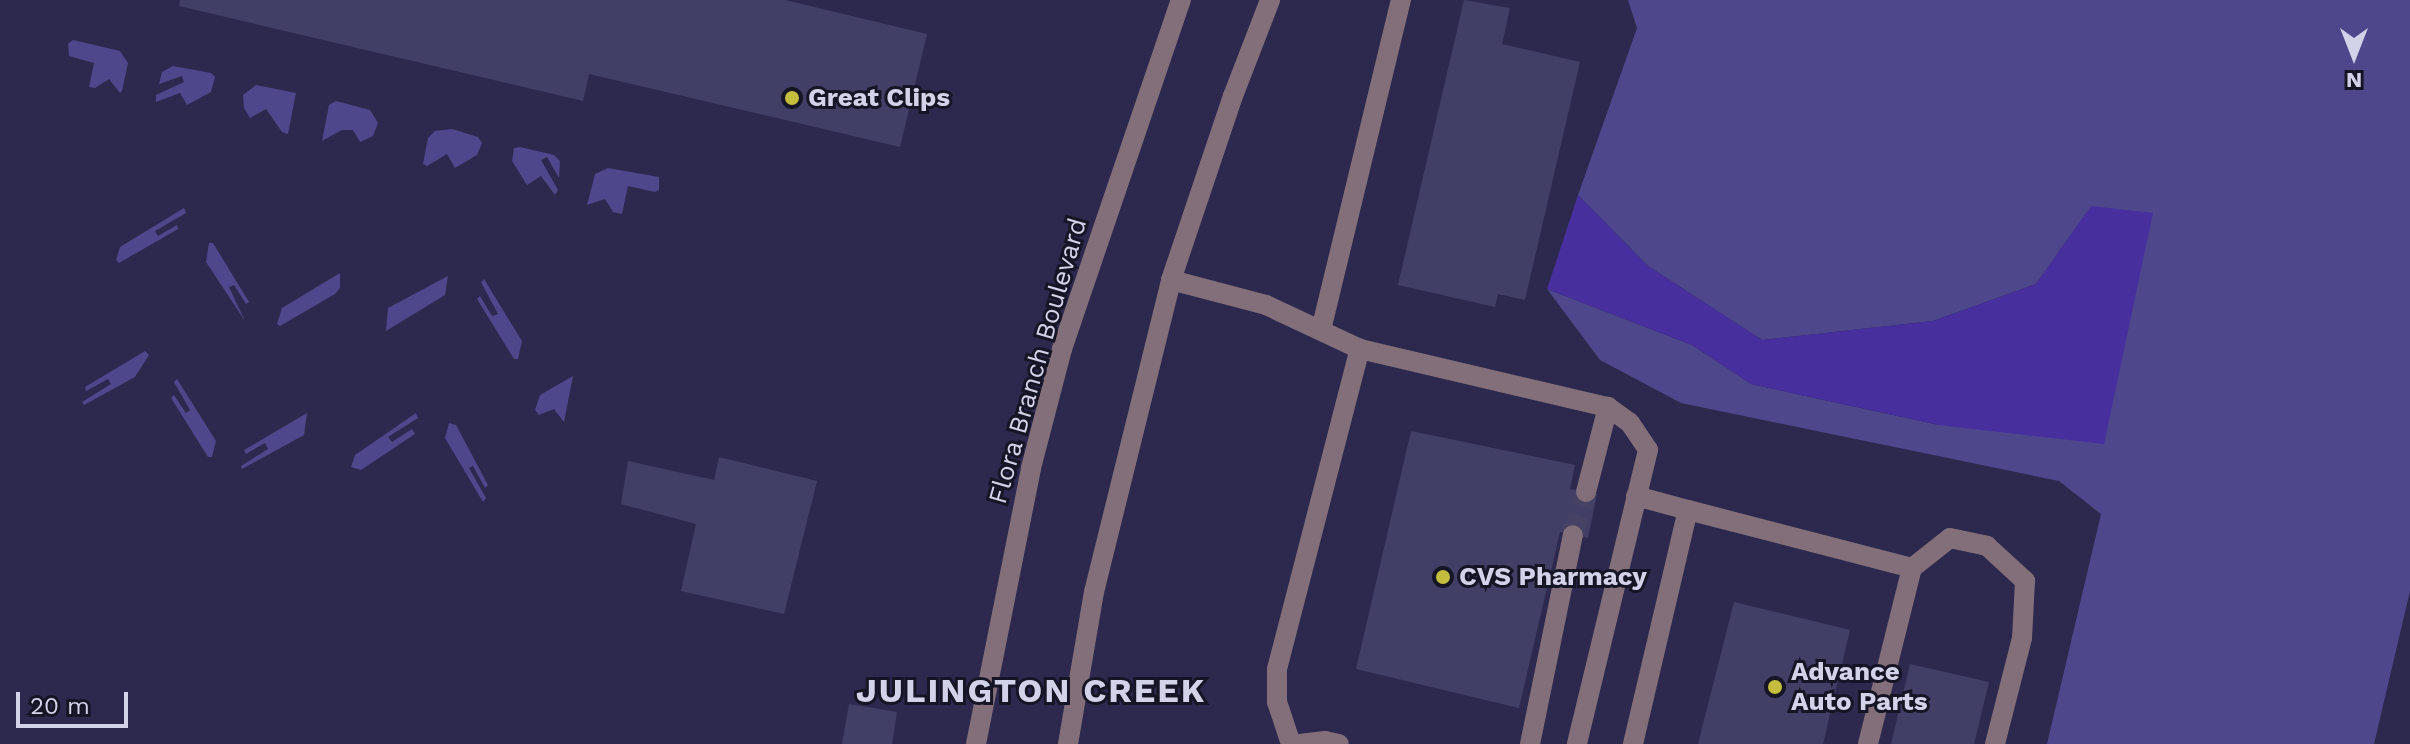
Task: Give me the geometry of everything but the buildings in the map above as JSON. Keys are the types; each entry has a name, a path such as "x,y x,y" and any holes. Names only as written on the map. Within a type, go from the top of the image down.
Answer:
{"street":[{"name":"Flora Branch Boulevard","path":"976,744 1031,468 1062,349 1181,0"},
{"path":"1068,744 1094,592 1171,280 1233,96 1270,0"},
{"path":"1321,330 1401,0"},
{"path":"1171,280 1266,305 1360,349 1608,407 1630,423 1648,450 1577,744"},
{"path":"1291,744 1277,702 1277,669 1360,349"},
{"path":"1586,492 1608,407"},
{"path":"1636,496 1912,568"},
{"path":"1633,744 1688,510"},
{"path":"1530,744 1573,535"},
{"path":"1868,744 1912,568 1950,538 1987,546 2025,581 2022,638 1995,744"},
{"path":"1300,744 1325,741 1339,744"}],"shaded area":[{"path":"1628,0 2410,0 2410,591 2374,744 2047,744 2101,514 2059,481 1681,403 1600,360 1547,289 1692,345 1751,384 1939,425 2091,206 2036,284 1933,321 1762,340 1648,266 1578,195 1637,28"},
{"path":"73,40 120,51 128,63 120,93 109,79 95,88 89,87 94,63 69,56 68,44"},
{"path":"173,66 211,73 215,77 211,92 187,105 180,93 156,102 156,95 184,82 182,76 159,84 162,72"},
{"path":"256,85 296,93 288,134 282,132 266,109 250,118 244,108 243,95"},
{"path":"336,101 370,110 378,123 373,136 360,142 353,130 342,130 322,141 329,105"},
{"path":"452,129 478,137 482,143 477,155 455,168 447,154 427,166 423,164 428,138 435,131"},
{"path":"514,148 554,155 560,161 559,178 547,157 541,160 558,190 555,195 541,176 527,185 512,161"},
{"path":"608,168 659,177 659,190 655,192 628,186 622,214 613,212 605,199 587,205 595,174"},
{"path":"1578,195 1648,266 1762,340 1933,321 2036,284 2091,206 2153,213 2104,444 1939,425 1751,384 1692,345 1547,289"},
{"path":"184,208 186,213 155,231 158,236 177,225 178,229 119,263 116,260 120,247"},
{"path":"209,243 213,243 249,302 246,304 234,285 229,287 245,321 206,262"},
{"path":"340,273 340,288 335,294 280,326 277,324 282,308"},
{"path":"448,276 445,295 386,331 388,308"},
{"path":"484,279 522,341 518,359 514,359 477,299 480,296 492,316 498,314 481,282"},
{"path":"145,351 149,355 135,377 84,405 82,402 111,384 108,379 86,391 85,387"},
{"path":"573,376 564,422 554,409 539,415 535,410 540,395"},
{"path":"177,379 216,441 212,457 208,457 171,398 174,395 186,413 190,410 174,382"},
{"path":"307,413 304,435 242,469 241,466 268,449 265,443 246,454 244,450"},
{"path":"416,413 418,418 388,437 392,442 412,429 415,434 361,470 351,467 355,455"},
{"path":"449,423 456,425 488,485 485,488 473,466 469,468 486,498 483,502 445,438"}],"tunnel":[{"path":"1573,535 1586,492"}],"place":[{"name":"Great Clips","path":"792,98"},
{"name":"CVS Pharmacy","path":"1443,577"},
{"name":"Advance Auto Parts","path":"1775,687"}],"district":[{"name":"JULINGTON CREEK","path":"1031,691"}]}
